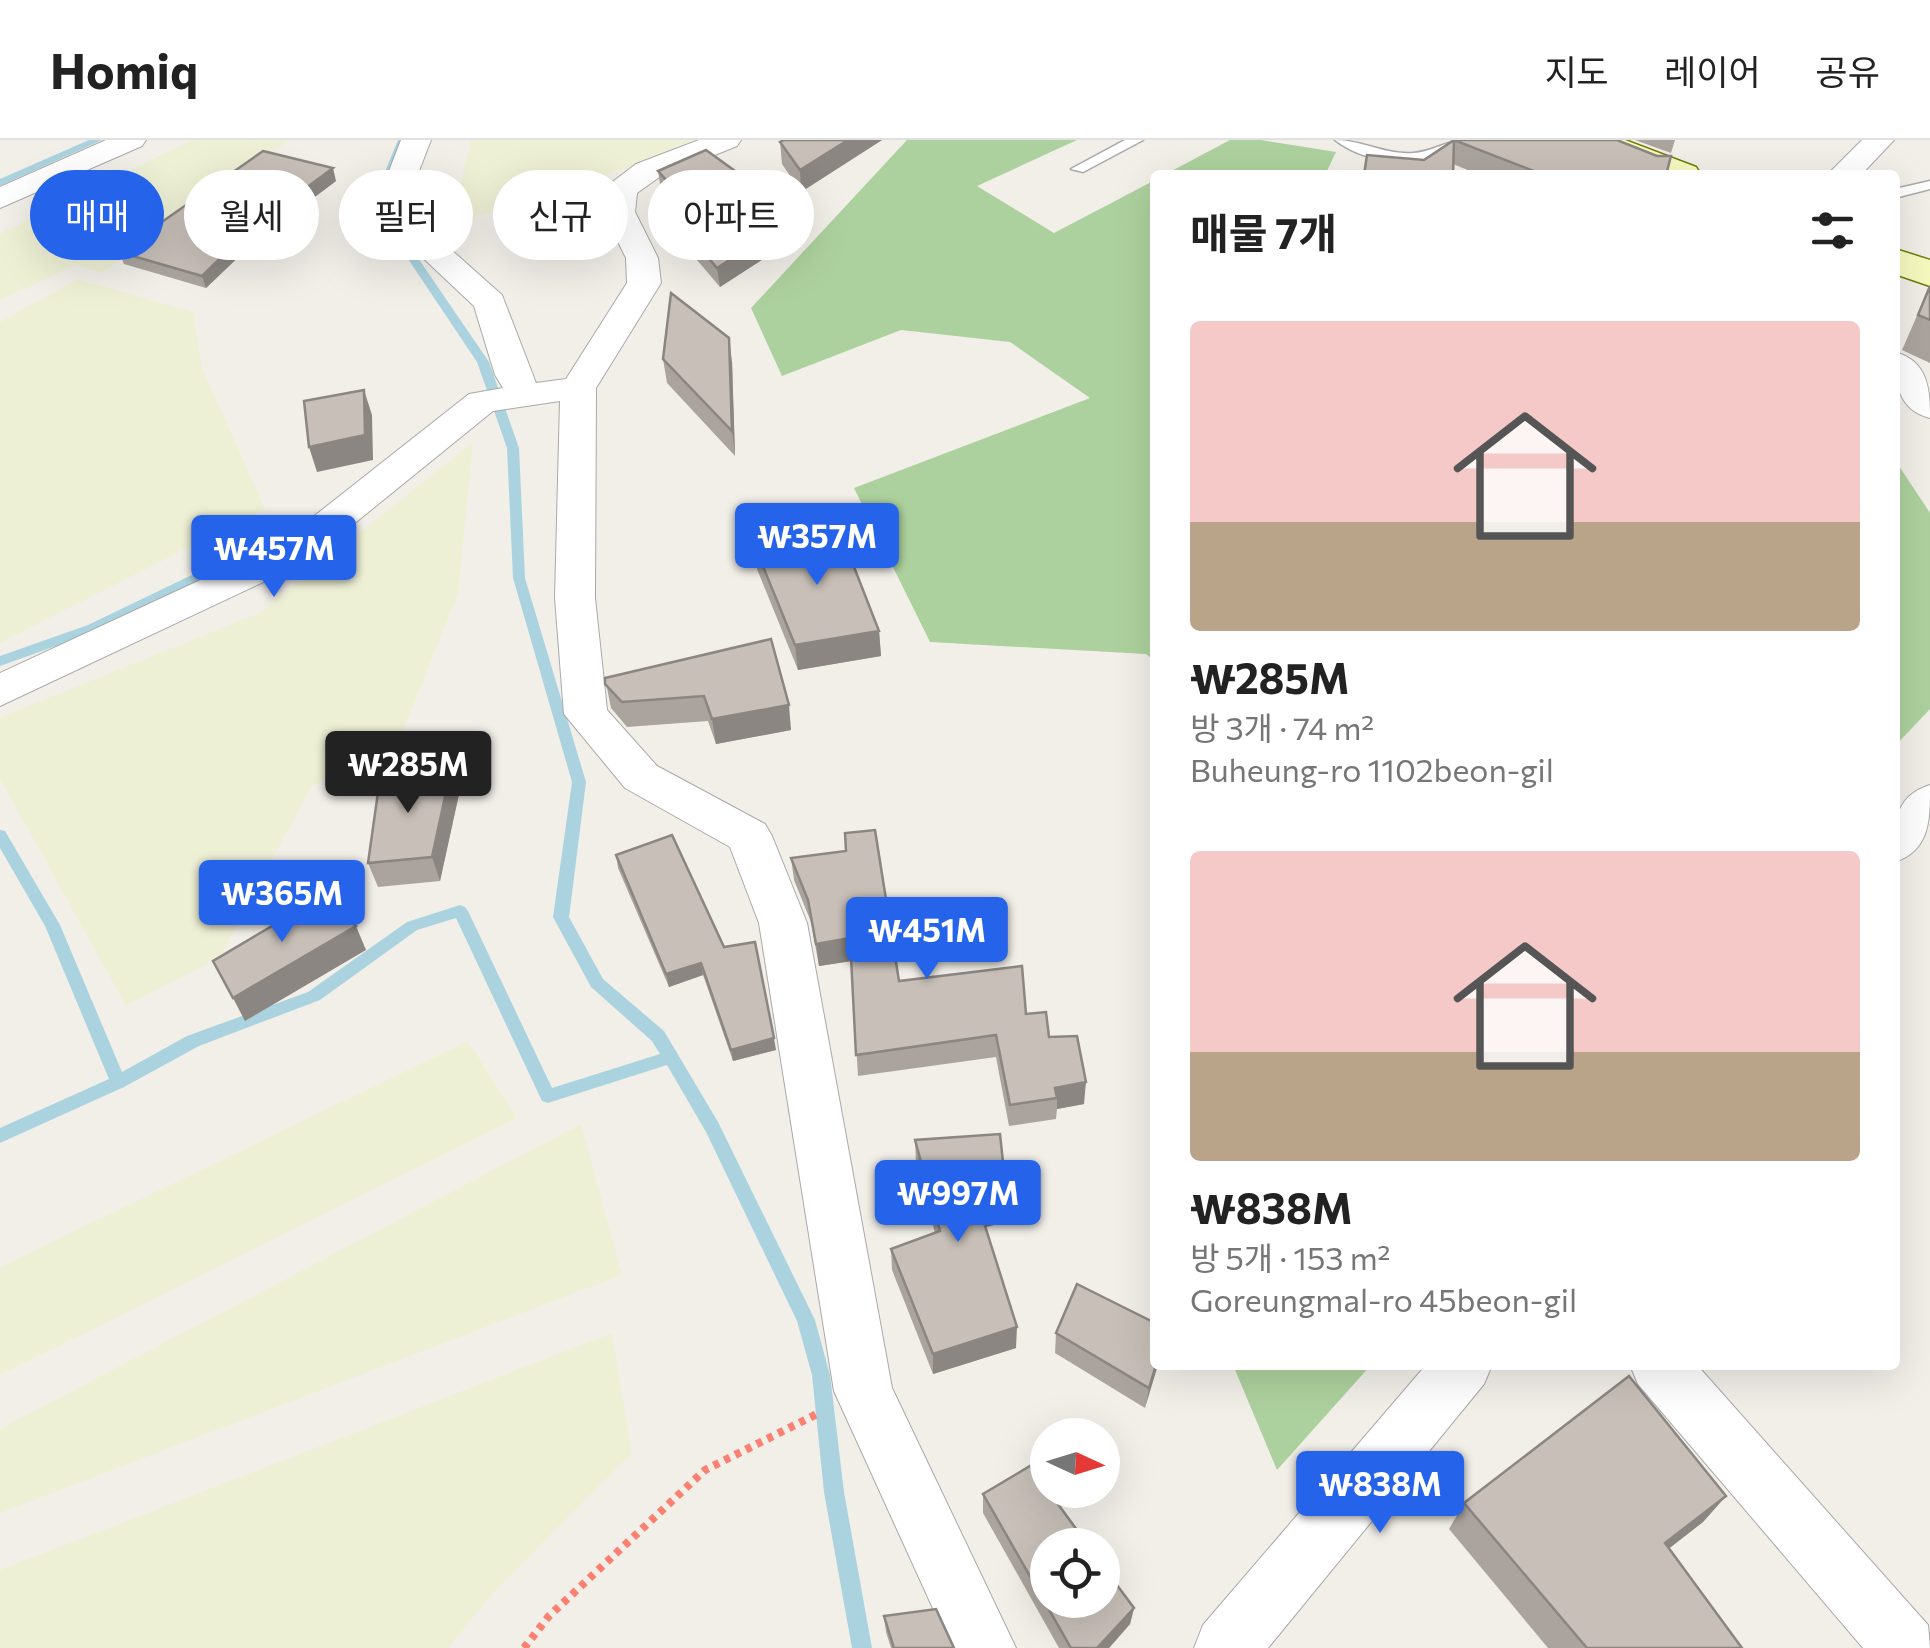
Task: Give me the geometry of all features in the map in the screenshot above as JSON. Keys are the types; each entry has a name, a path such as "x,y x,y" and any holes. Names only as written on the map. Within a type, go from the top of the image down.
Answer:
{"street":[{"path":"0,200 131,140"},
{"path":"416,140 404,170 404,225 490,302 513,375 526,396"},
{"path":"726,140 647,171 622,190 618,212 642,258 644,282 578,388 575,598 586,714 640,777 749,836 783,923 862,1391 984,1648"},
{"path":"1594,140 1670,170"},
{"path":"1848,170 1880,140"},
{"path":"1900,262 1930,274"},
{"path":"1900,369 1930,407"},
{"path":"0,692 294,552 482,402 578,388"},
{"path":"1900,838 1930,802"},
{"path":"1226,1648 1459,1370"},
{"path":"1663,1370 1905,1648"}],"lane":[{"path":"1078,169 1136,140"},
{"path":"1342,140 1375,155 1412,160 1446,151 1459,140"},
{"path":"1900,193 1930,186"}],"path":[{"path":"524,1648 548,1616 705,1470 770,1438"}],"green space":[{"path":"192,140 289,140 247,170 184,170 184,215 164,229 164,170 131,170"},
{"path":"471,140 693,140 621,170 493,170 493,211 473,218 473,170 464,170"},
{"path":"907,140 1077,140 977,186 1054,233 1150,183 1150,657 930,642 854,488 1090,398 1010,342 901,330 782,376 751,308 796,260 814,260 814,240"},
{"path":"1230,140 1261,140 1336,152 1327,170 1173,170"},
{"path":"30,219 30,260 120,260 102,273 76,265 0,300 0,234"},
{"path":"78,279 193,312 202,368 265,509 0,643 0,322"},
{"path":"473,442 458,594 399,740 311,787 220,957 126,1006 0,779 0,717 259,613"},
{"path":"1900,468 1930,513 1930,709 1900,741"},
{"path":"468,1041 517,1118 0,1375 0,1267"},
{"path":"581,1124 622,1275 0,1513 0,1429"},
{"path":"612,1333 632,1453 492,1594 448,1648 0,1648 0,1570"},
{"path":"1235,1370 1367,1370 1277,1470"}],"building":[{"path":"784,140 848,140 800,170 780,142"},
{"path":"1454,140 1617,140 1657,156 1671,156 1667,170 1531,170"},
{"path":"1454,140 1453,170 1365,170 1367,155 1424,160"},
{"path":"706,150 734,170 660,170"},
{"path":"263,151 333,168 319,178 319,170 236,170"},
{"path":"184,206 184,260 218,260 202,276 147,260 164,260 164,220"},
{"path":"710,260 729,260 717,268"},
{"path":"1930,286 1930,320 1918,315"},
{"path":"671,293 729,338 732,431 663,359"},
{"path":"364,390 365,435 309,447 304,401"},
{"path":"840,531 879,631 795,645 754,544"},
{"path":"771,639 789,705 712,719 704,696 622,702 605,684 605,678"},
{"path":"451,769 432,857 368,863 380,778"},
{"path":"875,830 899,981 1022,966 1026,1014 1046,1012 1049,1037 1077,1036 1086,1082 1055,1088 1057,1098 1010,1105 996,1035 856,1055 850,938 816,944 808,900 791,858 846,851 845,833"},
{"path":"672,835 724,947 755,942 774,1038 731,1050 701,963 666,974 616,855"},
{"path":"324,895 356,926 233,998 213,961"},
{"path":"1000,1134 1007,1200 979,1207 1017,1327 933,1354 891,1249 940,1231 915,1140"},
{"path":"1077,1284 1150,1320 1150,1370 1154,1370 1149,1388 1056,1333"},
{"path":"1629,1376 1726,1496 1665,1543 1742,1648 1587,1648 1464,1503"},
{"path":"1030,1466 1030,1508 1061,1508 1076,1528 1030,1528 1030,1576 983,1494"},
{"path":"1120,1589 1134,1608 1097,1648 1071,1648 1054,1618 1120,1618"},
{"path":"936,1609 954,1648 894,1648 884,1616"}],"waterway":[{"path":"0,183 97,140"},
{"path":"403,140 385,179 383,214 483,362 513,448 519,578 579,782 561,917 597,983 658,1036 712,1127 806,1320 821,1375 834,1492 862,1648"},
{"path":"0,661 93,628 283,535"},
{"path":"0,835 52,925 118,1082"},
{"path":"118,1082 193,1041 314,996 412,926 460,911 548,1096 670,1057"},
{"path":"0,1136 118,1082"}]}
